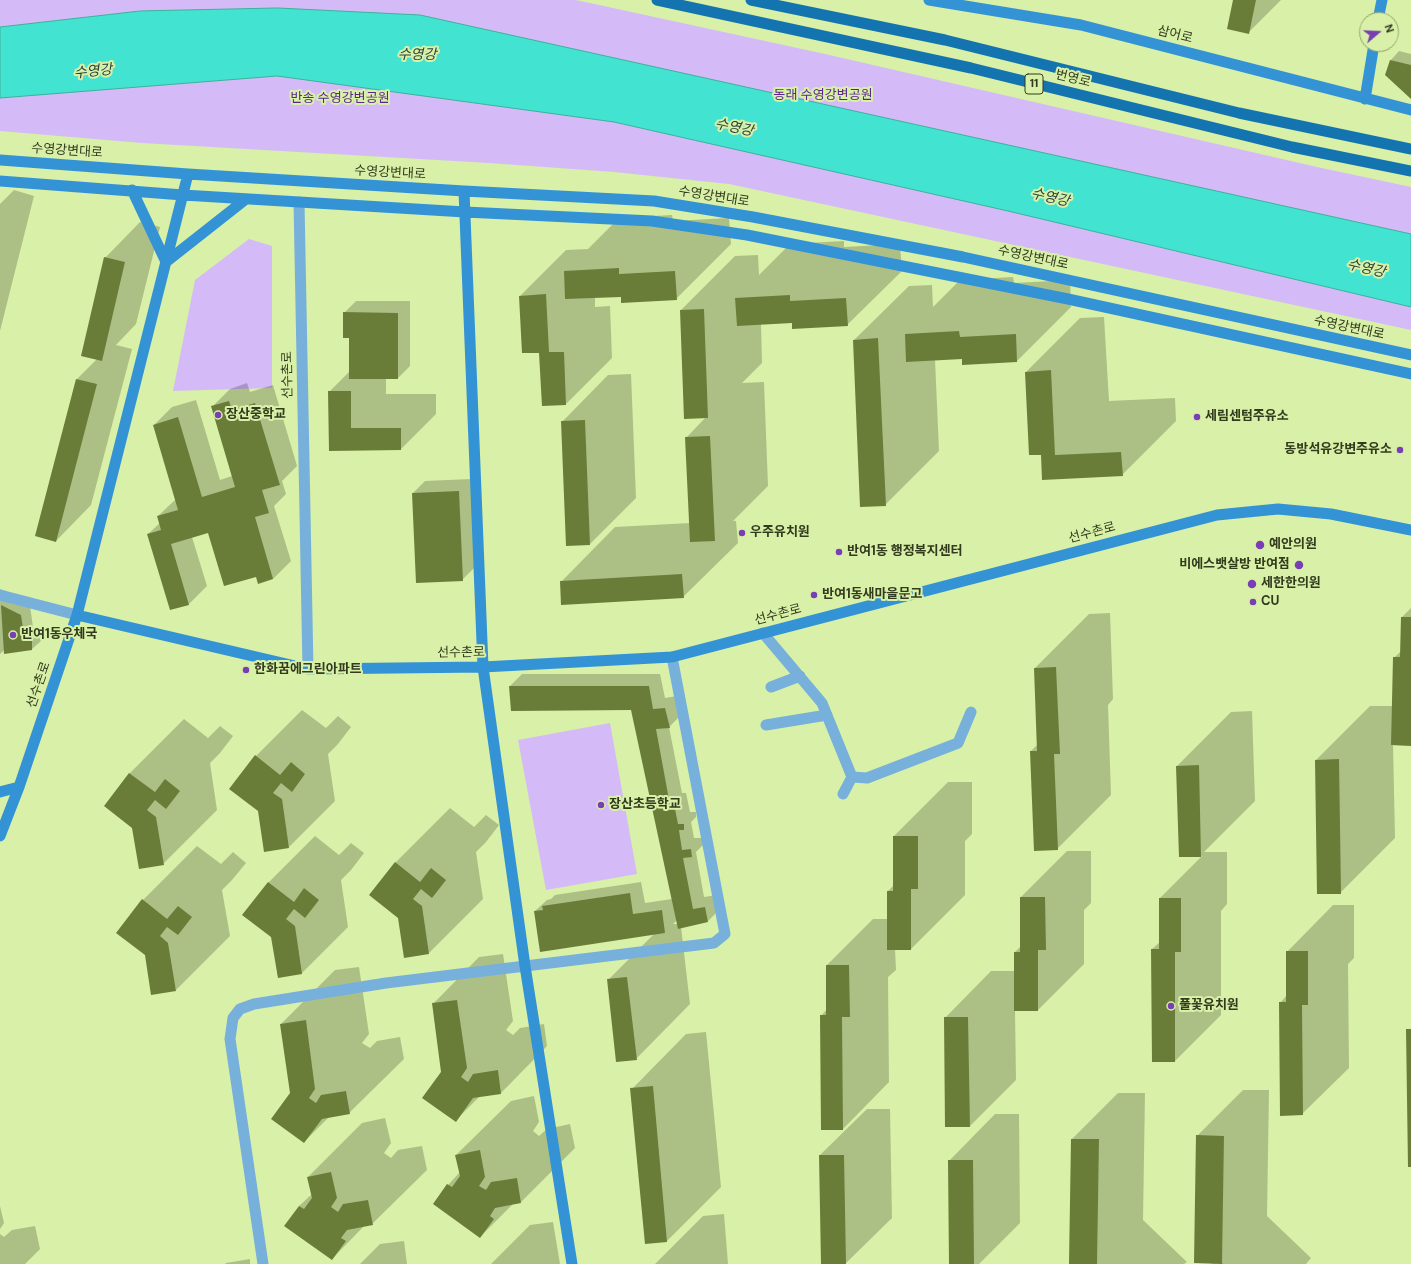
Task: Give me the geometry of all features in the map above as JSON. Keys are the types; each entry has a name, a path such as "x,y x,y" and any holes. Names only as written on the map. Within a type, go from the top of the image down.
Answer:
{"highway":[{"name":"번영로","path":"657,0 971,68 1292,147 1411,171"},
{"name":"번영로","path":"751,0 945,40 1239,113 1411,149"}],"main road":[{"name":"삼어로","path":"929,0 1081,25 1411,110"},
{"path":"1380,12 1382,0"},
{"path":"1365,99 1373,52"},
{"name":"수영강변대로","path":"0,160 188,174 654,201 753,217 963,256 1411,355"},
{"path":"77,615 188,174"},
{"path":"0,180 246,199 465,212 652,220 747,235 1068,299 1411,374"},
{"path":"132,190 166,262"},
{"path":"464,191 483,667 525,966 572,1264"},
{"path":"166,262 246,199"},
{"name":"선수촌로","path":"0,836 19,787 77,615 308,669 483,667 672,657 1217,515 1278,509 1331,514 1411,530"},
{"path":"0,792 19,787"}],"street":[{"name":"선수촌로","path":"299,202 308,669"},
{"path":"0,595 77,615"},
{"path":"763,633 822,703 852,777 843,794"},
{"path":"263,1264 230,1039 233,1018 240,1009 254,1004 386,983 714,943 723,937 725,934 672,657"},
{"path":"771,687 800,676"},
{"path":"852,777 867,778 958,744 971,712"},
{"path":"766,725 827,715"}],"green space":[{"path":"0,0 576,0 825,54 1317,167 1411,187 1411,330 729,184 614,172 489,163 142,143 0,131"},
{"path":"249,239 272,246 272,388 173,391 195,280"},
{"path":"610,723 637,874 546,890 518,740"}],"water":[{"name":"수영강","path":"278,8 420,15 1411,234 1411,307 1008,211 614,122 277,76 0,98 0,27 140,11"}],"building":[{"path":"1233,0 1256,0 1249,34 1227,29"},
{"path":"1390,60 1411,65 1411,99 1385,75"},
{"path":"104,257 125,262 102,361 81,356"},
{"path":"619,268 619,274 675,271 677,300 621,303 621,297 565,299 564,271"},
{"path":"546,294 549,352 564,352 566,405 542,406 539,353 522,353 519,296"},
{"path":"790,295 790,301 846,298 848,326 792,329 792,323 737,326 735,298"},
{"path":"704,309 708,418 684,419 680,310"},
{"path":"343,312 398,313 398,379 349,379 349,338 343,338"},
{"path":"959,331 960,337 1016,334 1017,362 962,365 962,359 906,362 905,334"},
{"path":"878,338 886,506 860,507 853,340"},
{"path":"1051,370 1055,455 1121,452 1123,476 1042,480 1041,455 1029,455 1025,372"},
{"path":"76,379 97,384 56,542 35,536"},
{"path":"328,391 351,391 351,428 401,428 401,450 329,451"},
{"path":"229,401 232,410 255,403 280,485 262,490 269,513 255,517 273,579 258,584 256,577 224,586 208,533 171,544 189,605 170,610 147,534 161,530 157,516 178,510 153,425 178,417 202,497 235,487 211,406"},
{"path":"585,420 590,545 566,546 561,421"},
{"path":"710,436 715,541 690,542 685,437"},
{"path":"459,491 463,581 416,583 412,493"},
{"path":"682,574 684,598 561,605 560,581"},
{"path":"1,605 21,615 24,635 32,636 32,650 4,654"},
{"path":"1401,617 1411,617 1411,746 1391,745 1393,657 1400,657"},
{"path":"1056,667 1060,754 1054,754 1058,850 1034,851 1030,751 1037,751 1034,668"},
{"path":"509,686 649,686 653,709 665,708 670,728 656,729 670,805 674,804 678,824 684,824 684,830 679,830 682,850 691,849 692,857 683,858 693,909 705,907 708,922 678,929 631,710 511,711"},
{"path":"255,755 280,775 291,762 305,774 292,792 281,783 273,793 282,799 289,848 264,852 258,811 229,789"},
{"path":"1339,759 1341,894 1317,894 1315,760"},
{"path":"1199,765 1201,857 1179,857 1176,766"},
{"path":"129,773 155,792 165,779 180,791 166,809 155,800 147,810 156,817 164,865 139,869 132,828 104,806"},
{"path":"893,836 918,836 918,889 911,889 911,950 887,950 887,891 893,891"},
{"path":"395,862 420,882 431,868 446,880 432,898 421,889 413,899 422,906 429,954 404,958 398,918 369,895"},
{"path":"268,882 294,902 304,888 319,900 305,918 294,909 286,919 295,926 302,974 278,978 271,937 242,915"},
{"path":"630,893 633,914 662,910 665,933 540,952 534,911 543,910 542,906"},
{"path":"1020,897 1045,897 1046,950 1038,950 1038,1011 1014,1011 1014,952 1020,952"},
{"path":"1159,898 1181,898 1181,952 1175,952 1175,1062 1152,1062 1151,949 1159,949"},
{"path":"142,899 167,919 178,906 192,917 178,935 167,927 160,936 168,943 176,991 151,995 145,955 116,933"},
{"path":"1286,951 1308,951 1308,1005 1302,1005 1303,1115 1280,1116 1279,1002 1286,1002"},
{"path":"826,965 849,965 850,1017 842,1017 843,1130 821,1130 820,1015 826,1015"},
{"path":"627,977 637,1060 616,1062 607,979"},
{"path":"457,1000 467,1068 461,1077 468,1082 473,1074 498,1070 501,1094 473,1098 456,1122 422,1098 441,1072 432,1003"},
{"path":"944,1017 968,1017 970,1127 945,1127"},
{"path":"306,1020 315,1089 309,1098 316,1103 321,1095 346,1091 350,1114 322,1119 304,1143 271,1119 290,1093 280,1024"},
{"path":"1406,1029 1411,1029 1411,1167 1408,1167"},
{"path":"653,1086 667,1242 645,1244 630,1088"},
{"path":"1196,1135 1224,1136 1223,1264 1194,1263"},
{"path":"1071,1139 1099,1139 1097,1264 1069,1264"},
{"path":"480,1150 485,1177 479,1186 486,1190 491,1182 517,1178 521,1203 495,1208 490,1216 494,1219 480,1238 433,1204 447,1184 452,1187 460,1176 455,1155"},
{"path":"819,1155 844,1155 846,1264 821,1264"},
{"path":"948,1160 973,1160 974,1264 949,1264"},
{"path":"331,1172 337,1198 331,1207 338,1212 343,1204 368,1200 373,1225 347,1230 341,1238 346,1241 332,1260 284,1226 299,1206 304,1209 312,1198 307,1177"}],"place":[{"name":"장산중학교","path":"218,415"},
{"name":"세림센텀주유소","path":"1197,417"},
{"name":"동방석유강변주유소","path":"1400,450"},
{"name":"우주유치원","path":"742,533"},
{"name":"예안의원","path":"1260,545"},
{"name":"반여1동 행정복지센터","path":"839,552"},
{"name":"비에스뱃살방 반여점","path":"1299,565"},
{"name":"세한한의원","path":"1252,584"},
{"name":"반여1동새마을문고","path":"814,595"},
{"name":"CU","path":"1253,602"},
{"name":"반여1동우체국","path":"13,635"},
{"name":"한화꿈에그린아파트","path":"246,670"},
{"name":"장산초등학교","path":"601,805"},
{"name":"풀꽃유치원","path":"1171,1006"}],"park label":[{"name":"동래 수영강변공원","path":"823,96"},
{"name":"반송 수영강변공원","path":"340,99"}]}
